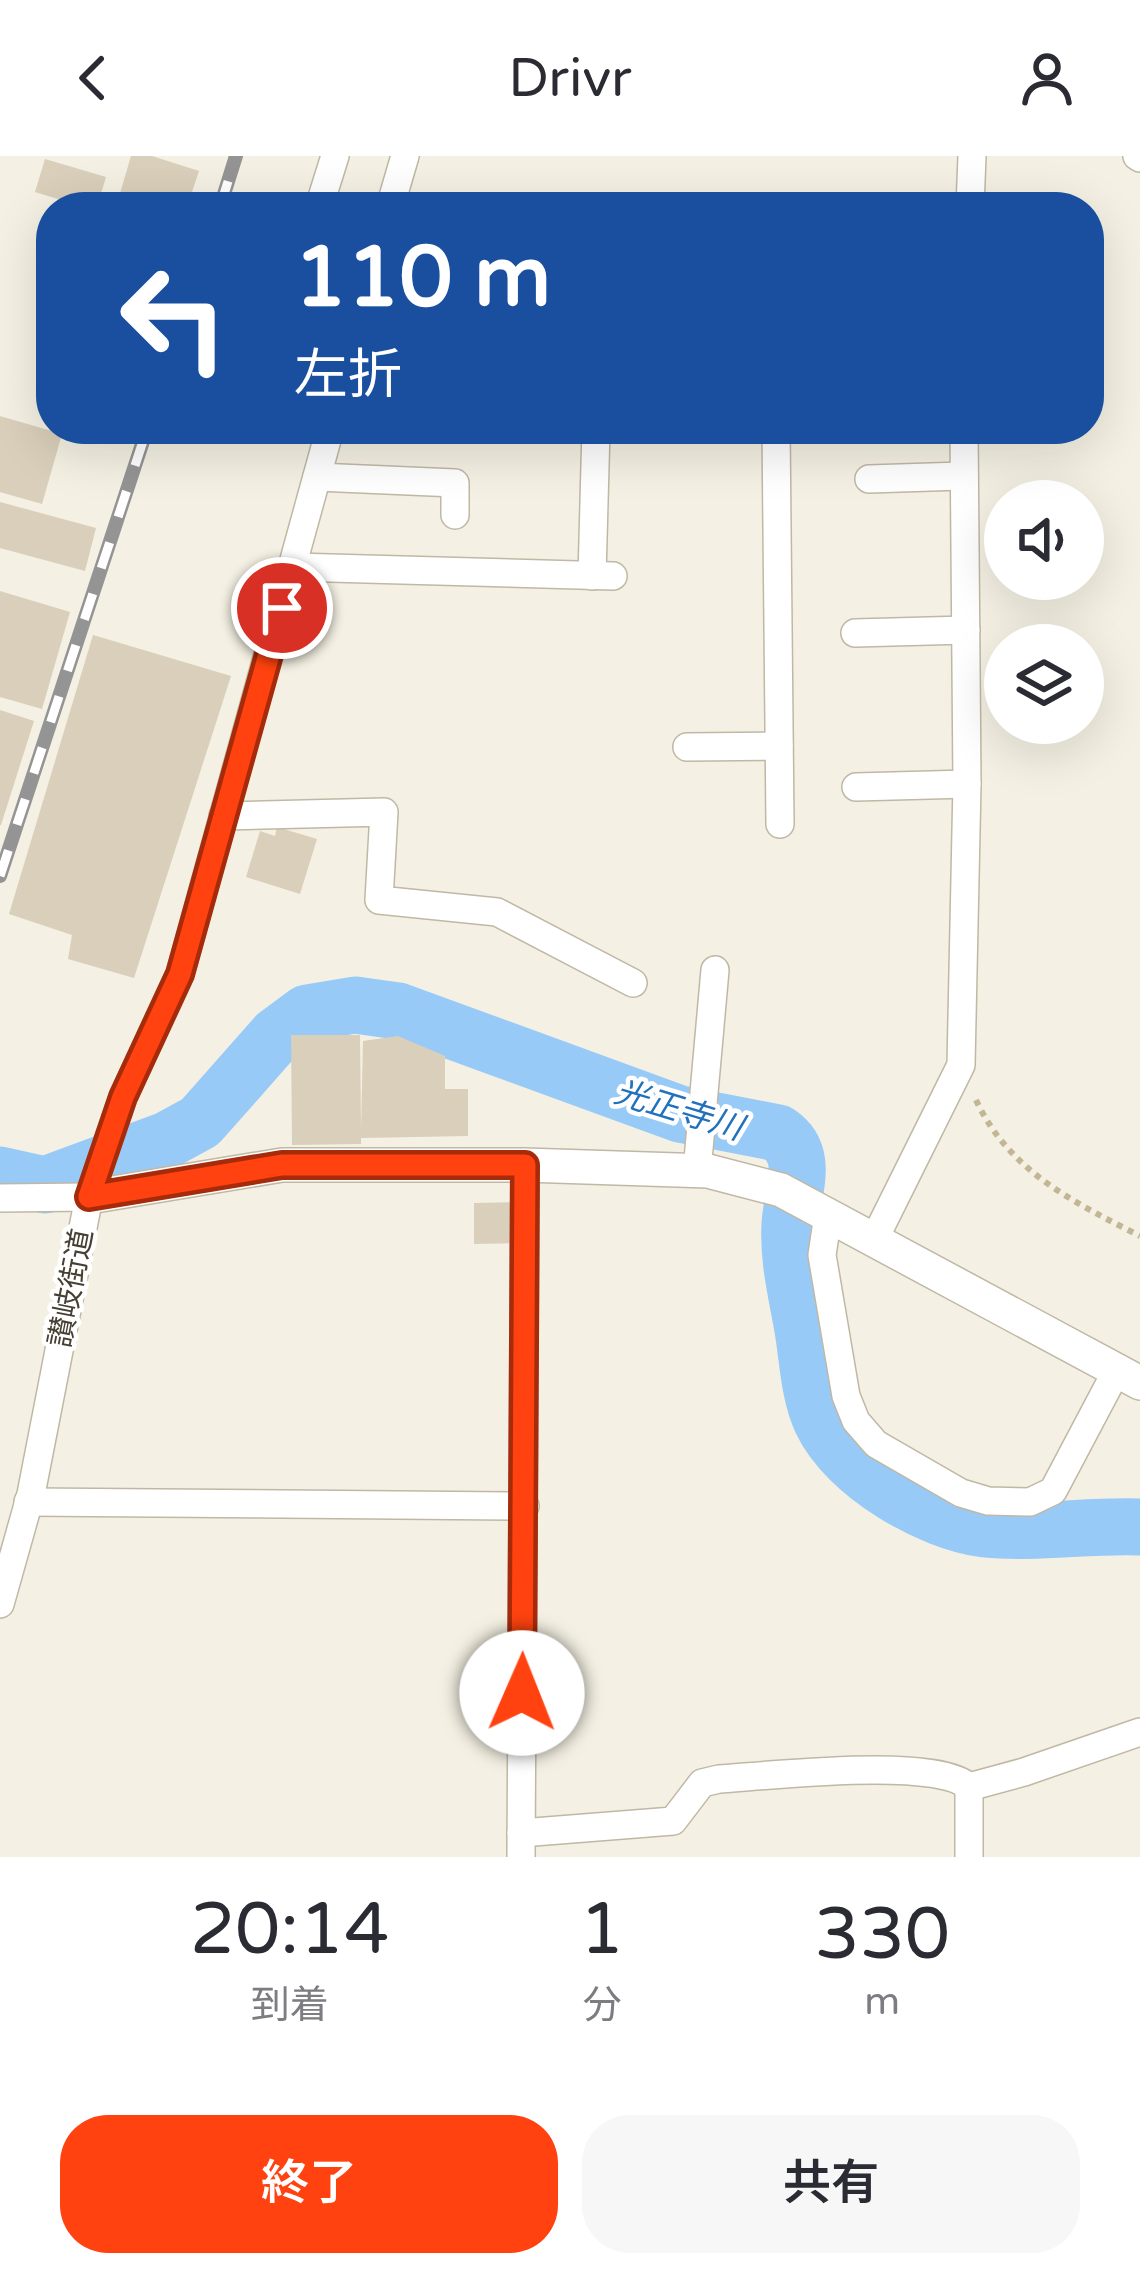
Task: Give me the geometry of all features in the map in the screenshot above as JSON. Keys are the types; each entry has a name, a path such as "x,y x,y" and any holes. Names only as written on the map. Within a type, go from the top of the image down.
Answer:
{"street":[{"path":"324,192 335,156"},
{"path":"394,192 404,156"},
{"path":"971,192 972,156"},
{"name":"讃岐街道","path":"0,1604 28,1502 89,1197 123,1097 180,974 326,444"},
{"path":"293,566 602,576 597,444"},
{"path":"776,444 780,824"},
{"path":"875,1238 961,1065 967,784 963,444"},
{"path":"869,479 962,476"},
{"path":"317,477 455,484 455,515"},
{"path":"855,633 966,630"},
{"path":"688,747 779,746"},
{"path":"856,788 967,784"},
{"path":"223,816 384,812 379,900 497,912 633,983"},
{"path":"697,1171 715,970"},
{"path":"0,1198 89,1197 282,1165 697,1171 806,1203 1129,1376 1053,1491 1030,1502 988,1501 961,1493 876,1444 856,1421 846,1396 822,1256 806,1203"},
{"path":"525,1165 521,1845 674,1821 702,1783 719,1779 862,1770 958,1776 969,1786 969,1857"},
{"path":"28,1502 525,1506"},
{"path":"969,1786 1140,1732"}],"path":[{"path":"961,1065 989,1127 1011,1156 1048,1186 1140,1236"}],"building":[{"path":"131,156 152,156 199,171 192,192 120,192"},
{"path":"45,159 106,177 102,192 35,192"},
{"path":"0,416 36,426 36,444 59,444 42,504 0,492"},
{"path":"0,502 96,528 85,571 0,548"},
{"path":"0,591 70,612 42,709 0,697"},
{"path":"93,635 231,676 134,978 68,959 72,935 9,914"},
{"path":"0,710 34,721 1,825 0,825"},
{"path":"277,827 317,839 300,894 246,877 260,831 275,836"},
{"path":"291,1035 360,1035 361,1131 363,1041 398,1036 445,1056 445,1089 468,1089 468,1136 292,1145"},
{"path":"520,1202 521,1243 474,1244 474,1203"}],"waterway":[{"name":"光正寺川","path":"0,1175 45,1185 167,1140 200,1122 276,1036 307,1013 355,1005 398,1011 680,1114 778,1133 788,1142 797,1163 790,1249 814,1399 822,1422 850,1460 915,1506 963,1525 1004,1530 1140,1527"}],"railway":[{"path":"225,192 236,156"},
{"path":"0,876 142,444"}],"route":[{"path":"282,608 180,974 123,1097 89,1197 282,1165 525,1165 522,1693"}]}
